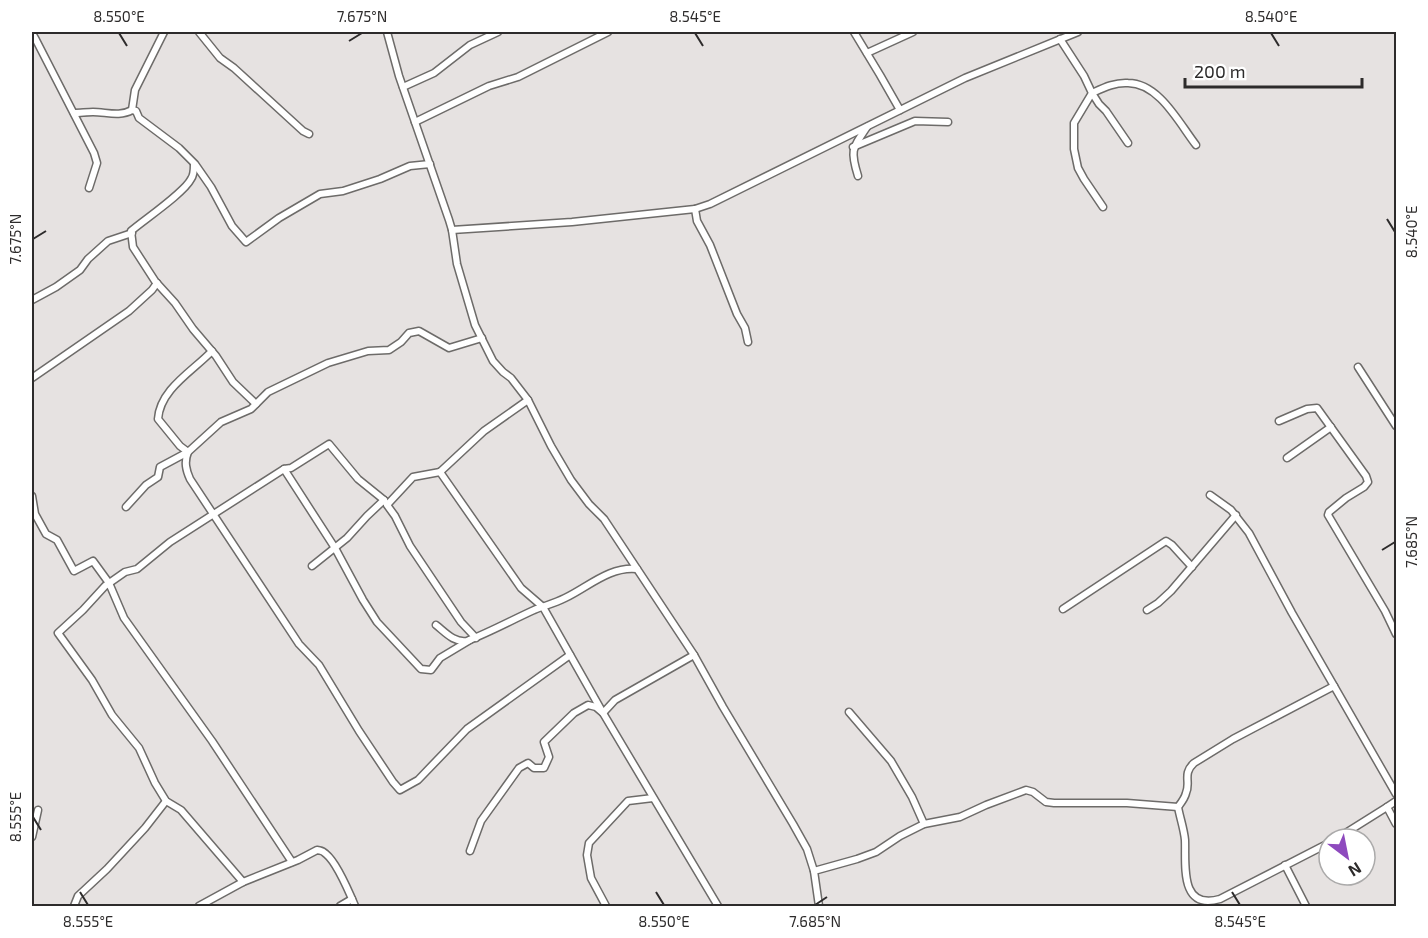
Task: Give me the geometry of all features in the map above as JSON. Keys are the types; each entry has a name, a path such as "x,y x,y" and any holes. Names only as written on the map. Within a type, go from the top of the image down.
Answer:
{"street":[{"path":"132,110 135,90 164,32"},
{"path":"199,32 220,58 309,134"},
{"path":"387,32 403,87 452,231 457,264 475,325 493,362 511,378 528,400 571,480 604,519 694,655 807,849 814,872 819,906"},
{"path":"403,87 434,73 470,45 498,32"},
{"path":"416,122 489,86 520,76 608,32"},
{"path":"854,32 900,110"},
{"path":"867,54 913,32"},
{"path":"452,231 572,222 695,209 710,204 965,78 1078,32"},
{"path":"32,33 94,153 97,163 89,188"},
{"path":"1060,39 1084,76 1099,105 1106,111 1128,142"},
{"path":"1103,207 1078,168 1074,149 1074,123 1092,93 1110,85 1128,83 1152,90 1167,105 1196,145"},
{"path":"74,113 113,114 127,113 132,110"},
{"path":"132,110 136,111 139,118 179,148 195,164 232,226 246,243 279,218 320,194 343,191 410,166 430,164"},
{"path":"853,147 915,121 948,122"},
{"path":"858,176 853,160 853,147 867,126"},
{"path":"195,164 194,174 190,181 131,231 133,247 156,283 175,303 233,382 256,404"},
{"path":"695,209 697,221 710,245 737,314 745,328 748,342"},
{"path":"32,300 80,270 88,259 108,241 132,233"},
{"path":"32,378 129,311 152,290 156,283"},
{"path":"126,507 146,485 158,477 160,467 188,452 221,423 251,409 268,392 327,363 368,351 389,350 409,333 419,331 449,348 482,338"},
{"path":"188,452 180,446 158,419 159,411 171,390 189,370 212,351"},
{"path":"1358,367 1396,426"},
{"path":"312,566 347,538 367,516 386,503 413,477 440,472 483,431 528,400"},
{"path":"1279,421 1306,409 1317,408 1366,476 1368,482 1364,488 1346,498 1328,515 1385,611 1396,634"},
{"path":"1287,458 1331,427"},
{"path":"243,882 181,810 166,801 139,748 112,715 92,680 58,633 109,583 125,572 137,569 170,542 284,469 291,468 329,444 358,479 386,503 410,546 473,639"},
{"path":"188,452 185,459 190,479 299,644 319,665 359,731 400,790 418,780 466,729 570,655"},
{"path":"284,469 335,548 377,622 421,669 430,670 440,658 473,639 577,593 614,572 626,568 637,569"},
{"path":"440,472 521,588 543,607 718,906"},
{"path":"1210,495 1236,515 1249,534 1297,623 1396,794"},
{"path":"32,496 35,514 46,534 57,540 74,571 93,561 109,583 124,618 212,741 292,862"},
{"path":"1147,610 1164,598 1236,515"},
{"path":"1063,609 1166,541 1192,567"},
{"path":"626,568 630,559"},
{"path":"436,625 456,640 463,642 473,639"},
{"path":"603,713 615,700 694,655"},
{"path":"1317,849 1220,899 1208,902 1201,900 1192,892 1186,878 1185,838 1178,807 1186,794 1187,777 1191,765 1308,698 1334,686"},
{"path":"470,851 481,821 519,768 528,763 534,768 544,768 549,757 544,742 578,711 588,705 596,707 603,713"},
{"path":"849,712 891,761 912,797 924,824"},
{"path":"814,872 869,855 924,824 960,817 1026,790 1033,792 1046,802 1054,803 1127,803 1178,807"},
{"path":"606,906 591,878 586,855 589,843 628,801 653,798"},
{"path":"74,906 78,896 146,828 166,801"},
{"path":"1355,827 1396,801"},
{"path":"1387,807 1396,824"},
{"path":"32,837 38,810"},
{"path":"199,906 243,882 317,850 325,852 334,865 355,906"},
{"path":"1285,865 1306,906"},
{"path":"340,906 352,899"}]}
